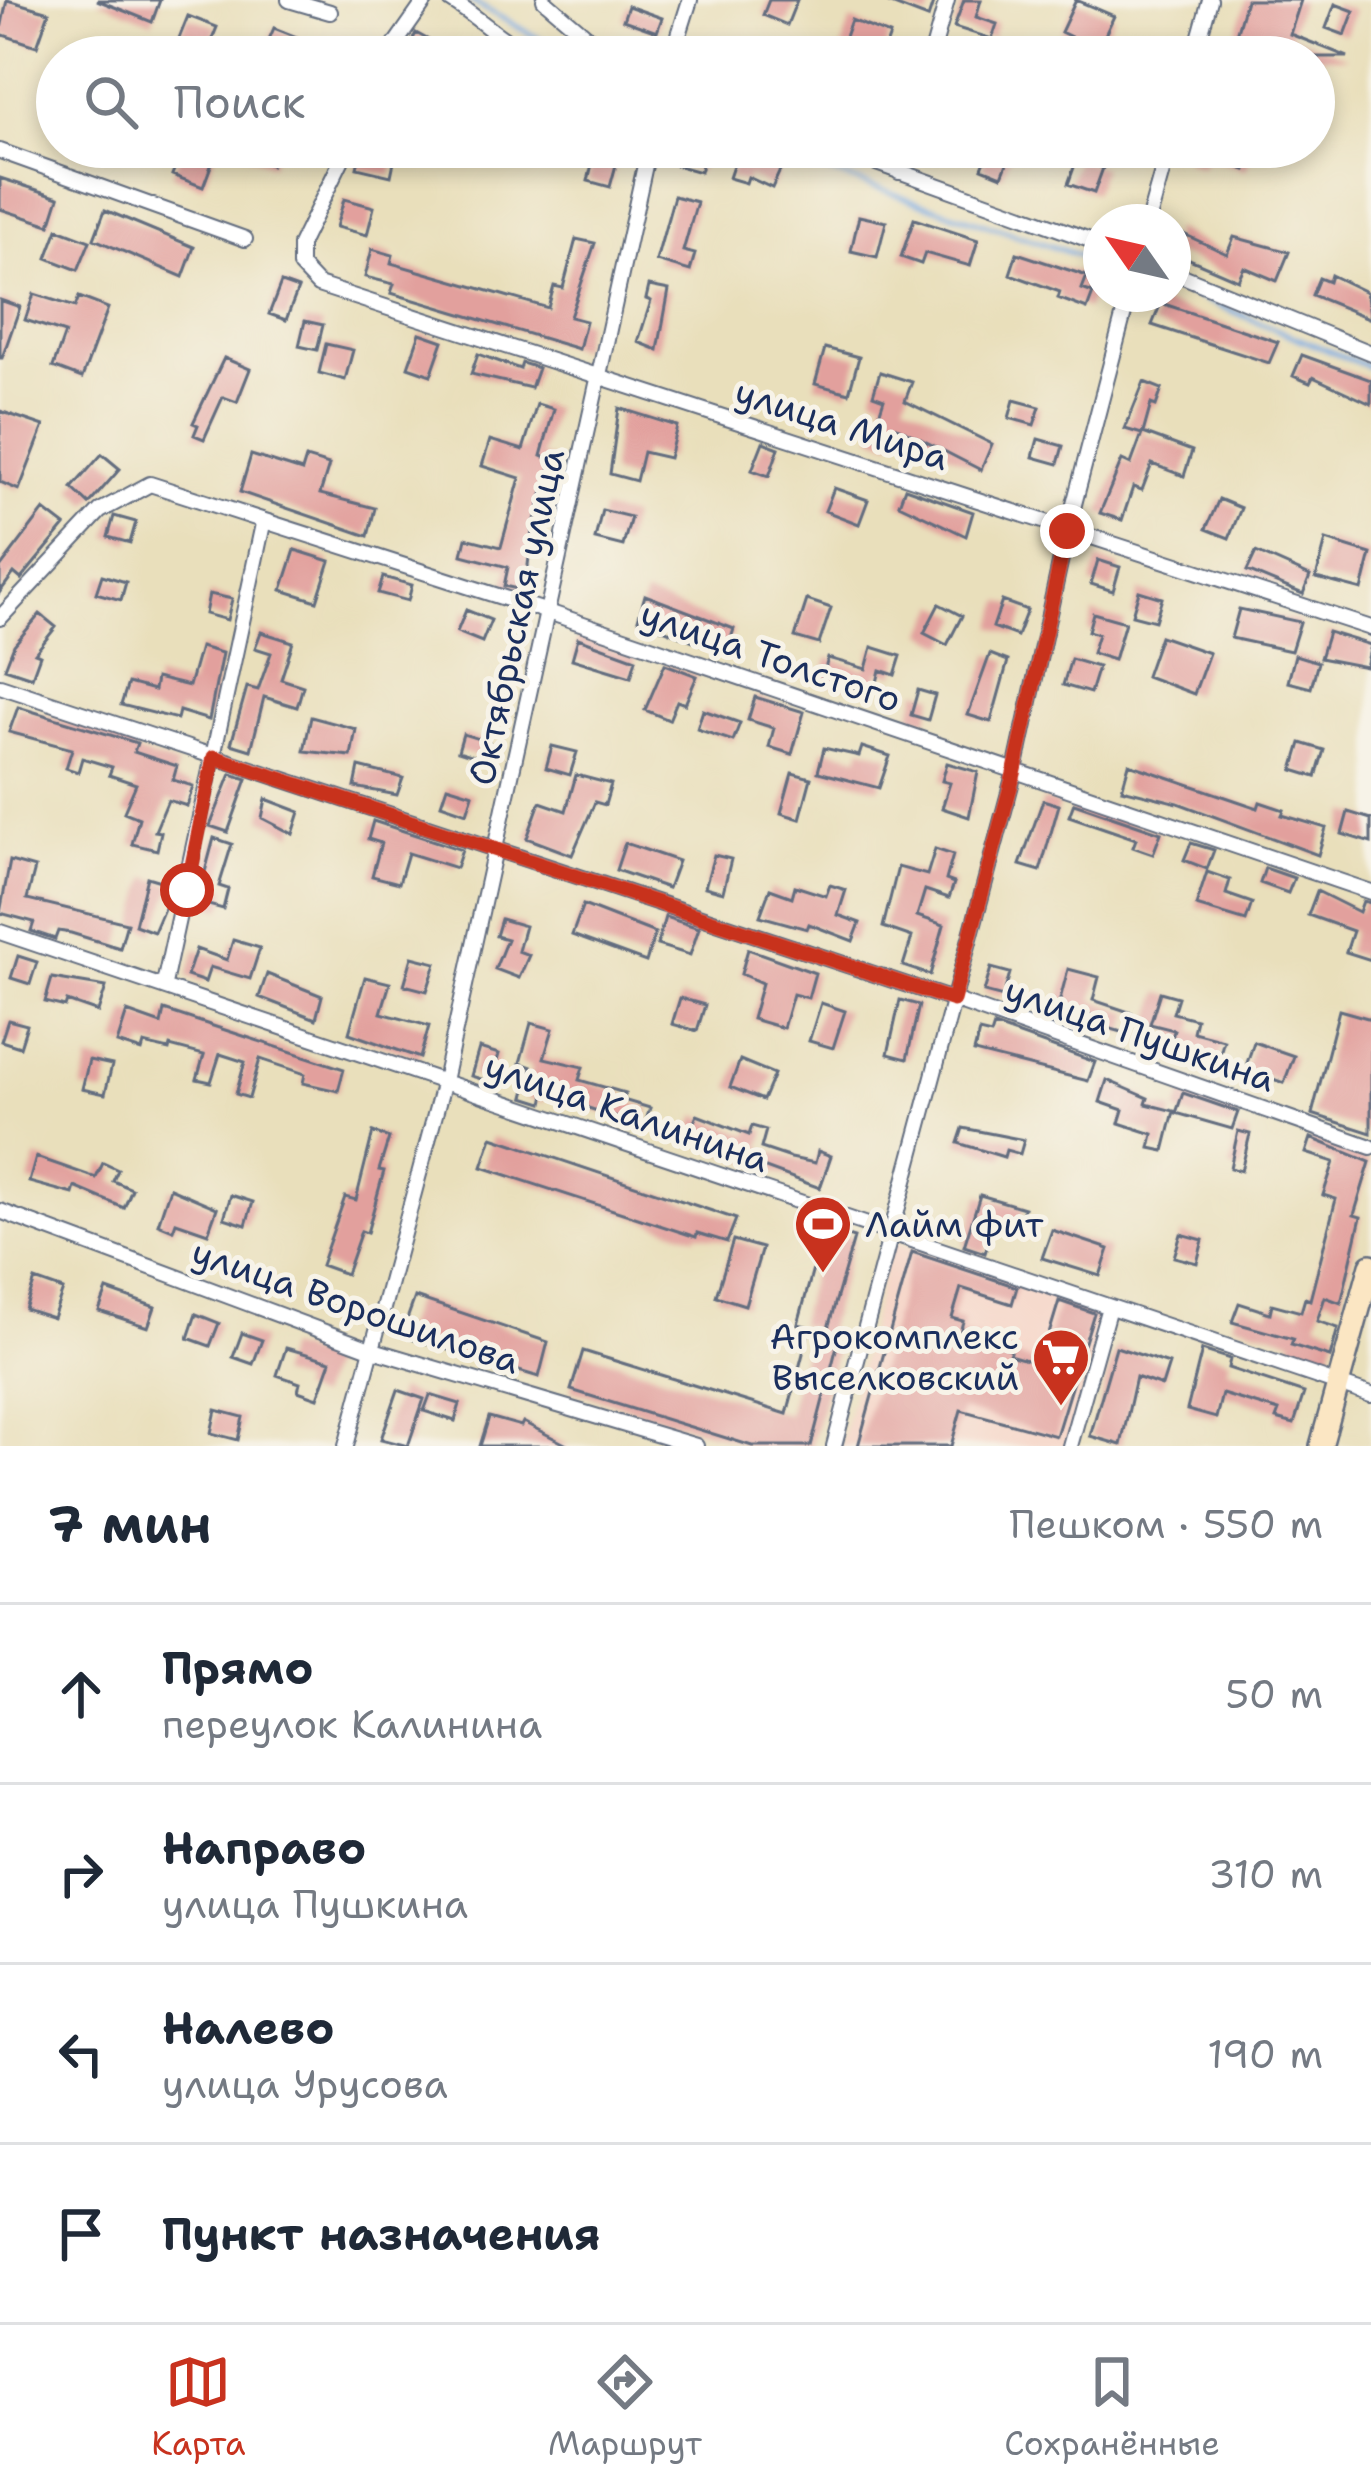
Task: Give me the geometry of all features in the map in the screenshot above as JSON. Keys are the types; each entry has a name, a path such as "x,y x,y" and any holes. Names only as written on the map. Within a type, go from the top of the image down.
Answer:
{"street":[{"path":"289,0 330,12"},
{"path":"401,36 426,0"},
{"path":"450,0 499,36"},
{"path":"544,0 581,36"},
{"path":"680,36 691,0"},
{"path":"937,36 947,0"},
{"path":"1200,36 1210,0"},
{"path":"0,151 36,164"},
{"path":"47,168 245,239"},
{"name":"улица Мира","path":"338,168 300,245 300,266 318,285 1371,628"},
{"name":"Октябрьская улица","path":"346,1446 444,1082 551,613 644,168"},
{"path":"888,168 1083,238"},
{"path":"899,172 900,168"},
{"path":"1153,204 1163,168"},
{"path":"1191,279 1371,353"},
{"path":"834,1446 1015,770 1067,531 1124,312"},
{"name":"улица Толстого","path":"0,617 100,512 150,484 551,613 1371,892"},
{"path":"164,984 263,524"},
{"name":"улица Пушкина","path":"0,686 953,1000 1371,1147"},
{"name":"улица Калинина","path":"0,932 1371,1395"},
{"name":"улица Ворошилова","path":"0,1211 373,1350 696,1446"},
{"path":"1321,1446 1371,1265"},
{"path":"1070,1446 1109,1307"}],"shaded area":[{"path":"891,1241 1108,1308 1067,1446 840,1446"}],"building":[{"path":"7,0 49,12 36,46 0,34"},
{"path":"97,0 160,0 152,22"},
{"path":"769,0 797,0 787,25 763,15"},
{"path":"881,0 934,0 928,18"},
{"path":"964,0 981,0 976,17 997,24 993,36 954,27"},
{"path":"1076,0 1114,16 1105,36 1061,32"},
{"path":"1246,0 1301,0 1290,34 1295,36 1236,36"},
{"path":"1335,4 1354,11 1345,35 1326,28"},
{"path":"628,6 662,18 657,32 623,20"},
{"path":"188,16 217,27 213,36 180,36"},
{"path":"851,20 890,35 890,36 845,36"},
{"path":"274,28 294,36 270,36"},
{"path":"175,168 210,168 203,187 172,175"},
{"path":"357,168 393,168 391,176"},
{"path":"591,168 615,168 610,187 588,181"},
{"path":"732,168 781,168 772,188 748,177 746,183 729,178"},
{"path":"982,168 1005,168 1002,176"},
{"path":"1074,168 1103,168 1094,193 1068,184"},
{"path":"0,178 59,197 50,225 0,209"},
{"path":"674,196 697,202 683,251 695,254 690,271 656,261"},
{"path":"344,199 374,207 367,235 336,227"},
{"path":"105,210 194,247 183,277 94,239"},
{"path":"859,216 886,222 877,257 851,251"},
{"path":"914,219 978,240 970,266 925,253 921,264 901,257"},
{"path":"58,229 90,241 78,270 47,258"},
{"path":"1191,237 1227,254 1234,237 1289,252 1277,281 1244,267 1238,280 1191,260"},
{"path":"576,239 595,243 570,317 586,321 579,349 391,293 394,284 365,277 372,249 393,255 391,263 548,308 554,286 563,288"},
{"path":"1017,253 1083,275 1083,307 1058,298 1060,292 1010,274"},
{"path":"1331,275 1366,292 1371,319 1312,295 1319,278 1329,282"},
{"path":"281,283 298,289 286,320 269,314"},
{"path":"649,286 669,290 658,350 638,342 651,301 646,299"},
{"path":"34,294 75,307 79,297 108,308 82,378 53,367 65,333 25,320"},
{"path":"0,300 20,307 2,358 0,358"},
{"path":"1157,312 1188,312 1278,342 1269,363 1152,325"},
{"path":"305,321 323,325 317,350 299,346"},
{"path":"420,333 443,341 431,375 408,367"},
{"path":"326,344 353,350 345,380 319,373"},
{"path":"825,348 859,357 849,393 815,384"},
{"path":"478,354 520,369 522,363 538,368 531,388 471,374"},
{"path":"1302,355 1371,380 1371,404 1313,377 1310,383 1293,376"},
{"path":"224,358 250,369 237,402 223,397 204,439 194,435 198,425 193,423"},
{"path":"880,372 912,382 905,401 992,444 981,470 897,427 892,443 872,436 884,399 873,395"},
{"path":"1144,382 1162,389 1156,406 1151,404 1143,433 1192,451 1184,476 1152,464 1142,490 1133,487 1122,520 1100,513 1122,460 1131,464 1142,434 1125,429"},
{"path":"1014,400 1040,407 1034,425 1009,418"},
{"path":"537,404 554,409 541,456 552,459 532,531 527,574 534,575 531,592 504,586 508,567 462,555 466,538 501,547 520,478 482,466 490,440 523,450"},
{"path":"619,408 677,426 669,458 643,452 636,481 610,474"},
{"path":"0,411 44,426 19,490 0,482"},
{"path":"1038,439 1063,446 1058,464 1033,457"},
{"path":"763,442 779,448 769,476 752,470"},
{"path":"102,454 120,469 89,504 72,488"},
{"path":"251,455 302,471 306,458 329,465 320,494 375,508 368,536 240,492"},
{"path":"834,488 868,500 859,524 825,511"},
{"path":"905,488 973,512 966,536 899,504"},
{"path":"1219,499 1241,508 1229,538 1206,529"},
{"path":"44,510 65,526 21,579 14,573 0,592 0,568"},
{"path":"602,510 631,517 623,546 595,539"},
{"path":"114,516 136,522 130,543 108,537"},
{"path":"1326,540 1371,554 1362,590 1316,578"},
{"path":"295,550 330,561 317,601 282,590"},
{"path":"1256,552 1310,576 1303,594 1247,571"},
{"path":"1098,560 1120,567 1113,591 1091,584"},
{"path":"102,575 126,582 121,600 96,593"},
{"path":"383,577 412,585 408,601 378,593"},
{"path":"1139,591 1162,598 1155,621 1132,615"},
{"path":"209,594 232,599 227,620 205,614"},
{"path":"645,595 734,629 726,654 638,619"},
{"path":"807,600 831,608 819,644 795,637"},
{"path":"1002,601 1027,610 1017,636 993,627"},
{"path":"939,604 962,616 947,645 924,633"},
{"path":"1239,609 1300,622 1291,651 1231,638"},
{"path":"466,610 491,620 482,642 457,632"},
{"path":"1093,613 1125,622 1114,660 1092,653 1098,634 1088,631"},
{"path":"40,614 56,627 35,653 40,655 32,677 5,668 14,645"},
{"path":"261,632 293,642 281,679 303,686 297,707 264,697 251,750 231,744 247,687 258,690 271,653 255,648"},
{"path":"1328,632 1371,645 1366,667 1320,658"},
{"path":"1160,636 1209,653 1194,694 1146,676"},
{"path":"578,638 636,659 631,677 572,659"},
{"path":"200,647 222,653 209,720 179,711 177,719 121,705 128,683 154,690 156,678 189,686"},
{"path":"872,647 901,656 895,675 880,670 875,691 821,683 828,658 866,669"},
{"path":"990,654 1008,661 991,722 968,715"},
{"path":"1295,655 1318,662 1311,688 1288,682"},
{"path":"1071,659 1098,667 1090,693 1063,685"},
{"path":"665,664 697,676 685,704 677,701 669,720 645,710"},
{"path":"918,690 935,695 928,720 911,715"},
{"path":"755,697 804,712 792,754 769,747 774,728 748,720"},
{"path":"18,707 137,743 134,752 177,766 173,780 193,786 187,806 168,800 155,831 161,832 157,850 132,844 139,818 124,812 136,784 109,775 112,767 82,758 78,772 66,768 72,749 9,732"},
{"path":"703,710 740,723 733,741 697,729"},
{"path":"311,717 356,729 351,756 304,751"},
{"path":"463,734 489,742 484,759 458,751"},
{"path":"1301,743 1324,750 1316,777 1293,770"},
{"path":"552,746 577,752 570,775 546,768"},
{"path":"862,747 890,756 879,788 818,772 824,748 859,756"},
{"path":"947,763 978,772 969,817 942,808 950,783 942,781"},
{"path":"1129,764 1258,808 1260,802 1284,810 1282,815 1326,828 1318,855 1178,803 1122,789"},
{"path":"359,767 403,778 397,795 355,787"},
{"path":"792,773 811,778 800,819 781,813"},
{"path":"231,774 247,779 228,832 210,826"},
{"path":"576,775 611,784 605,805 595,802 572,855 527,838 540,802 566,811"},
{"path":"447,786 473,794 467,813 441,804"},
{"path":"266,799 300,812 293,834 262,818"},
{"path":"1043,800 1059,805 1040,871 1020,865"},
{"path":"1074,803 1161,833 1153,854 1133,847 1136,839 1069,816"},
{"path":"1348,812 1371,819 1371,843 1342,834"},
{"path":"373,821 462,850 456,868 408,853 399,883 372,876 381,843 368,839"},
{"path":"214,838 232,844 219,886 228,889 223,909 197,902"},
{"path":"625,843 678,861 668,888 616,870"},
{"path":"1191,843 1214,850 1207,869 1184,860"},
{"path":"935,849 953,855 946,880 954,883 949,898 925,890 917,916 944,925 930,975 903,966 912,937 883,927 898,867 927,875"},
{"path":"714,855 731,859 723,892 705,887"},
{"path":"10,861 35,868 27,899 127,923 120,948 58,931 55,939 31,931 34,922 0,913"},
{"path":"1265,868 1294,878 1288,893 1260,883"},
{"path":"1207,872 1230,880 1226,894 1252,903 1246,921 1196,906"},
{"path":"147,877 174,885 154,932 135,925"},
{"path":"830,885 846,890 838,915 860,923 853,941 809,924 807,929 760,916 770,889 792,897 795,886 826,896"},
{"path":"1317,891 1359,912 1363,901 1371,903 1371,960 1346,952 1353,931 1308,915"},
{"path":"583,905 655,933 646,962 572,935"},
{"path":"665,917 699,928 690,955 657,945"},
{"path":"501,919 525,926 518,951 529,955 519,978 495,969 507,939 496,936"},
{"path":"233,940 260,948 250,979 210,967 205,982 187,976 196,949 227,960"},
{"path":"748,949 815,973 808,998 793,994 783,1028 752,1019 762,983 741,974"},
{"path":"18,956 37,962 30,984 11,978"},
{"path":"412,957 436,963 427,991 404,985"},
{"path":"991,968 1010,973 1003,997 984,992"},
{"path":"1068,969 1099,977 1093,1000 1132,1013 1125,1033 1101,1026 1103,1018 1058,1007"},
{"path":"267,974 322,996 316,1019 259,997"},
{"path":"365,977 390,983 381,1013 429,1026 420,1058 349,1033"},
{"path":"52,978 106,987 98,1012 67,1001 65,1007 45,1002"},
{"path":"1160,992 1178,997 1173,1013 1196,1019 1193,1032 1224,1040 1218,1060 1170,1047 1174,1030 1150,1024"},
{"path":"680,998 705,1005 697,1031 672,1024"},
{"path":"900,1000 919,1005 907,1059 888,1054"},
{"path":"821,1003 845,1011 833,1048 809,1041"},
{"path":"164,1010 344,1069 338,1091 303,1083 305,1074 260,1059 249,1098 236,1094 245,1062 220,1054 211,1082 197,1079 204,1055 144,1044 142,1051 117,1043 127,1012 161,1024"},
{"path":"1339,1010 1371,1019 1371,1133 1312,1114"},
{"path":"8,1020 27,1025 20,1047 1,1041"},
{"path":"531,1023 553,1029 544,1058 583,1067 579,1080 625,1093 623,1100 650,1108 644,1126 545,1094 543,1103 524,1097 532,1067 520,1063"},
{"path":"994,1026 1095,1062 1088,1081 974,1052 979,1032 991,1035"},
{"path":"1254,1042 1294,1056 1284,1083 1245,1069"},
{"path":"479,1048 499,1054 491,1082 471,1076"},
{"path":"89,1060 112,1065 105,1094 82,1089"},
{"path":"740,1060 774,1074 763,1100 730,1087"},
{"path":"1107,1080 1148,1098 1146,1104 1174,1111 1164,1151 1150,1148 1153,1134 1119,1123 1123,1110 1100,1102"},
{"path":"1183,1093 1238,1112 1232,1129 1176,1113"},
{"path":"697,1115 749,1135 752,1126 766,1130 761,1148 791,1158 815,1163 818,1151 831,1156 820,1188 687,1139"},
{"path":"963,1128 1024,1140 1020,1154 1006,1150 1004,1157 958,1143"},
{"path":"1238,1131 1250,1134 1241,1171 1230,1168"},
{"path":"373,1132 389,1138 379,1170 384,1171 367,1233 361,1231 346,1274 321,1265 345,1197 356,1200"},
{"path":"492,1137 736,1219 727,1242 697,1233 696,1237 482,1167"},
{"path":"1311,1138 1370,1162 1354,1215 1361,1217 1341,1303 1325,1297 1317,1321 1338,1328 1330,1357 1291,1345 1293,1339 1232,1322 1239,1303 1270,1313 1272,1304 1301,1312 1305,1298 1310,1300 1336,1199 1323,1195 1334,1162 1306,1153"},
{"path":"36,1157 96,1178 103,1163 118,1170 113,1181 132,1189 124,1208 75,1187 73,1194 29,1182"},
{"path":"170,1188 217,1208 208,1233 176,1222 173,1230 158,1224"},
{"path":"231,1195 253,1202 246,1225 224,1218"},
{"path":"980,1195 1024,1208 1017,1231 994,1224 985,1253 964,1246"},
{"path":"824,1229 854,1238 824,1342 837,1346 811,1446 752,1446 571,1390 583,1351 787,1414 810,1327 798,1324"},
{"path":"1052,1230 1109,1249 1100,1276 1042,1258"},
{"path":"1181,1234 1203,1240 1197,1263 1174,1257"},
{"path":"733,1240 762,1248 745,1305 716,1296"},
{"path":"912,1252 1017,1287 1012,1304 961,1288 952,1318 963,1321 960,1333 1011,1349 1009,1355 1040,1364 1059,1301 1094,1313 1056,1436 961,1410 951,1446 858,1446"},
{"path":"35,1280 63,1290 53,1318 25,1309"},
{"path":"107,1290 155,1307 148,1327 99,1311"},
{"path":"415,1297 548,1342 539,1377 401,1336"},
{"path":"196,1314 219,1323 210,1346 188,1338"},
{"path":"242,1333 262,1340 253,1364 233,1357"},
{"path":"1116,1347 1169,1364 1162,1386 1136,1377 1121,1445 1090,1436"},
{"path":"286,1348 331,1361 318,1398 298,1391 300,1383 277,1375"},
{"path":"1202,1350 1230,1359 1228,1368 1304,1393 1294,1424 1276,1419 1279,1411 1222,1394 1216,1418 1187,1410"},
{"path":"398,1390 424,1399 408,1446 381,1439"},
{"path":"430,1395 460,1404 455,1421 424,1411"},
{"path":"216,1410 243,1417 238,1440 211,1433"},
{"path":"489,1417 521,1426 523,1422 569,1446 480,1446"}],"waterway":[{"path":"469,0 534,36"},
{"path":"817,168 1083,257"},
{"path":"1191,294 1371,368"}],"place":[{"name":"Лайм фит","path":"823,1275"},
{"name":"Агрокомплекс Выселковский","path":"1061,1408"}],"route":[{"path":"187,890 214,757 953,1000 1015,770 1067,531"}]}
